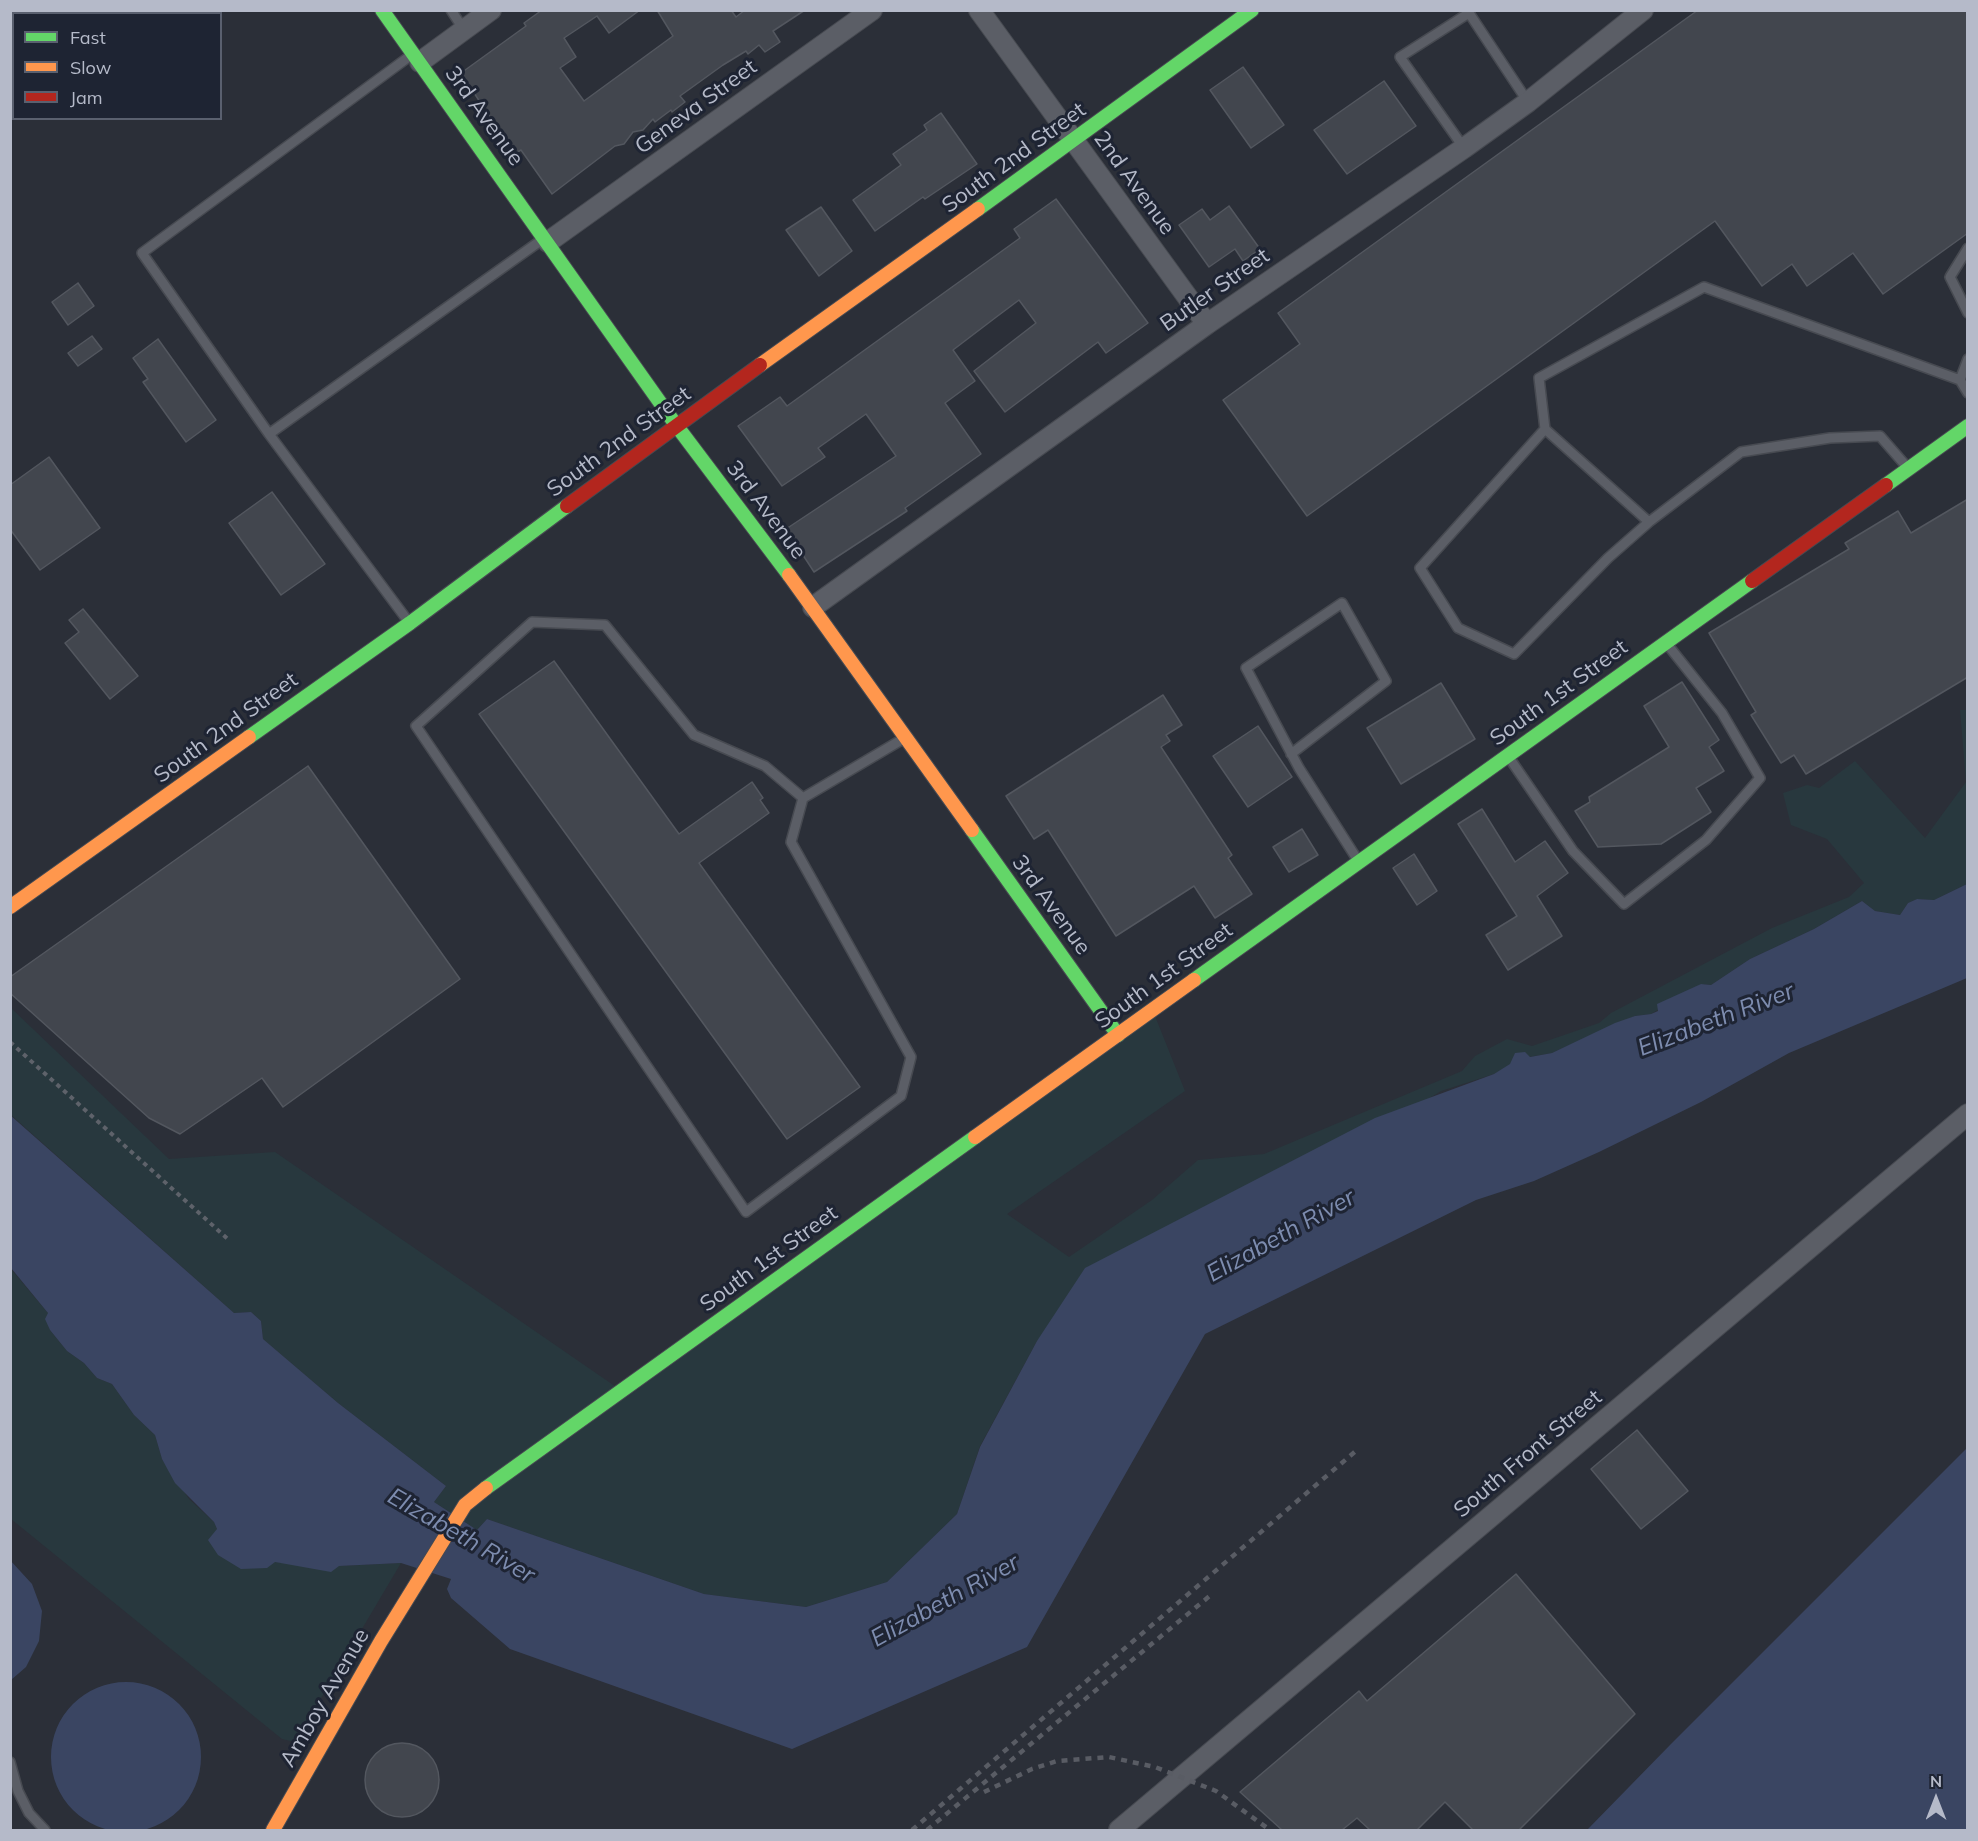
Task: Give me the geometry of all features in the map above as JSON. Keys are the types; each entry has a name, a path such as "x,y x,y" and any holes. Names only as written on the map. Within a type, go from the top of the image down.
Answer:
{"street":[{"name":"3rd Avenue","path":"382,10 676,425 813,607 1118,1035"},
{"path":"416,58 464,30 491,10"},
{"name":"Geneva Street","path":"547,240 872,10"},
{"name":"2nd Avenue","path":"979,10 1207,324"},
{"name":"South 2nd Street","path":"10,907 410,623 676,425 1074,141 1252,10"},
{"name":"Butler Street","path":"813,607 1207,324 1528,102 1643,10"},
{"name":"South 1st Street","path":"416,1588 465,1505 513,1467 1968,426"},
{"name":"South Front Street","path":"1119,1830 1968,1114"},
{"name":"Amboy Avenue","path":"273,1830 381,1641 416,1588"}],"lane":[{"path":"451,10 464,30"},
{"path":"1464,148 1400,57 1469,13 1528,102"},
{"path":"410,623 269,434 142,253 416,58"},
{"path":"269,434 547,240"},
{"path":"1968,248 1950,277 1968,313"},
{"path":"1649,522 1545,429 1539,378 1704,286 1960,380 1968,393"},
{"path":"1960,380 1968,359"},
{"path":"1545,429 1420,568 1458,628 1514,654 1608,558 1649,522 1741,452 1830,438 1880,436 1908,468"},
{"path":"1291,754 1386,681 1342,603 1246,668 1291,754 1359,862"},
{"path":"803,798 765,766 694,735 605,625 532,622 416,726 746,1212 901,1096 911,1058 791,842 803,798 905,738"},
{"path":"1508,755 1573,850 1624,904 1706,840 1760,778 1722,713 1665,642"},
{"path":"10,1762 18,1791 29,1813 45,1830"}],"path":[{"path":"10,1042 230,1241"}],"shaded area":[{"path":"1960,710 1967,710 1967,884 1934,900 1917,899 1908,903 1900,915 1875,911 1862,901 1814,929 1750,959 1711,985 1701,984 1651,1014 1635,1016 1552,1053 1529,1057 1494,1074 1441,1091 1037,1341 980,1446 957,1514 887,1582 806,1607 704,1594 487,1519 477,1530 434,1502 446,1486 338,1403 263,1339 261,1321 251,1312 234,1313 11,1115 10,1007 169,1159 275,1152 622,1391 1155,1016 1185,1091 1007,1214 1069,1257 1152,1200 1198,1160 1264,1154 1462,1071 1475,1056 1507,1039 1532,1046 1599,1023 1611,1013 1772,928 1849,897 1864,883 1827,839 1791,825 1783,793 1807,785 1819,788 1855,761 1925,838 1966,782"},
{"path":"10,1268 48,1313 50,1330 67,1351 84,1363 97,1378 112,1384 134,1415 155,1435 162,1459 189,1499 214,1522 217,1529 275,1562 339,1566 401,1563 295,1742 282,1739 11,1519"}],"water":[{"name":"Elizabeth River","path":"1967,884 1967,978 1789,1053 1701,1102 1599,1152 1534,1181 1476,1200 1205,1334 1027,1647 792,1749 510,1649 451,1598 447,1589 451,1579 401,1563 339,1566 331,1572 275,1562 267,1568 241,1569 218,1555 208,1540 217,1529 214,1522 175,1483 162,1459 155,1435 134,1415 112,1384 97,1378 84,1363 67,1351 50,1330 45,1319 48,1313 11,1268 10,1115 234,1313 251,1312 261,1321 263,1339 338,1403 446,1486 434,1502 477,1530 487,1519 704,1594 806,1607 887,1582 957,1514 980,1447 1037,1341 1085,1268 1375,1118 1494,1074 1510,1064 1515,1053 1525,1052 1530,1057 1552,1053 1615,1023 1658,1011 1657,1004 1701,984 1711,985 1750,959 1814,929 1862,901 1875,911 1900,915 1908,903 1917,899 1934,900"},
{"path":"1967,1448 1967,1830 1587,1830 1670,1745"},
{"path":"10,1560 32,1584 42,1611 39,1641 26,1667 11,1680"},
{"path":"126,1682 155,1688 179,1704 195,1728 201,1757 195,1786 179,1810 155,1826 126,1832 97,1826 73,1810 57,1786 51,1757 57,1728 73,1704 97,1688"}],"building":[{"path":"542,10 640,10 609,33 597,16 564,38 576,57 560,68 584,101 673,36 657,10 731,10 736,17 745,10 805,10 773,31 780,42 765,52 759,45 748,54 746,51 723,65 680,96 685,102 672,112 671,110 655,122 653,119 643,130 633,132 624,144 615,146 552,194 521,150 514,154 461,73 526,26 524,23"},
{"path":"1698,10 1968,10 1968,233 1883,294 1853,253 1807,286 1792,264 1762,286 1715,221 1307,516 1223,400 1300,344 1278,313"},
{"path":"1243,67 1284,125 1251,148 1210,90"},
{"path":"1384,81 1416,126 1347,174 1314,130"},
{"path":"941,113 977,164 925,199 923,197 875,231 853,200 901,165 893,154 927,130 924,125"},
{"path":"1056,199 1148,323 1106,353 1098,342 1005,412 974,371 1036,323 1019,300 953,350 975,381 945,403 981,454 905,508 907,511 814,572 786,529 896,456 866,414 818,448 825,457 782,486 738,426 780,397 787,406 1020,238 1014,229"},
{"path":"1229,206 1260,249 1243,261 1235,249 1209,267 1179,225 1202,209 1210,220"},
{"path":"821,207 852,251 819,276 786,230"},
{"path":"78,283 94,306 68,325 52,302"},
{"path":"92,336 102,349 78,366 68,353"},
{"path":"158,339 216,420 186,442 143,382 148,379 133,358"},
{"path":"49,457 100,528 40,570 10,529 10,485"},
{"path":"272,492 325,564 281,595 229,523"},
{"path":"1968,499 1968,677 1806,774 1794,755 1781,763 1751,715 1756,712 1709,633 1849,549 1845,543 1898,511 1911,533"},
{"path":"83,609 138,676 110,699 65,643 79,632 69,620"},
{"path":"554,661 679,834 752,782 763,798 760,800 769,813 699,863 860,1087 787,1139 479,714"},
{"path":"1682,682 1719,740 1709,747 1724,771 1696,788 1711,812 1661,844 1598,847 1575,811 1590,802 1589,797 1669,747 1644,706"},
{"path":"1441,683 1475,739 1401,784 1367,728"},
{"path":"1163,695 1182,725 1166,735 1170,741 1161,747 1232,855 1228,858 1252,894 1215,918 1194,886 1116,936 1048,830 1034,839 1006,796"},
{"path":"1258,726 1292,777 1248,807 1213,756"},
{"path":"308,766 460,979 283,1107 262,1078 180,1134 149,1118 10,993 10,977"},
{"path":"1482,809 1515,862 1545,841 1568,873 1537,896 1562,936 1508,970 1486,935 1517,916 1458,824"},
{"path":"1302,829 1318,855 1289,872 1273,847"},
{"path":"1414,854 1437,891 1417,905 1393,868"},
{"path":"1637,1430 1688,1491 1641,1529 1591,1469"},
{"path":"1516,1574 1635,1714 1519,1830 1473,1830 1445,1802 1417,1830 1370,1830 1357,1818 1342,1830 1282,1830 1240,1792 1359,1691 1367,1701"},
{"path":"395,1743 409,1743 423,1749 433,1759 439,1773 439,1787 433,1801 423,1811 409,1817 395,1817 381,1811 371,1801 365,1787 365,1773 371,1759 381,1749"}],"railway":[{"path":"912,1830 1357,1450"},
{"path":"927,1830 1212,1594"},
{"path":"984,1792 1032,1769 1057,1761 1109,1757 1155,1767 1216,1791 1270,1830"}],"traffic: fast":[{"path":"382,10 676,425 789,575"},
{"path":"978,209 1252,10"},
{"path":"1886,485 1968,426"},
{"path":"249,737 410,623 567,506"},
{"path":"1194,980 1752,581"},
{"path":"972,830 1118,1035"},
{"path":"486,1488 975,1137"}],"traffic: slow":[{"path":"760,365 978,209"},
{"path":"789,575 972,830"},
{"path":"10,907 249,737"},
{"path":"975,1137 1194,980"},
{"path":"273,1830 381,1641 465,1505 486,1488"}],"traffic: jam":[{"path":"567,506 760,365"},
{"path":"1752,581 1886,485"}]}
